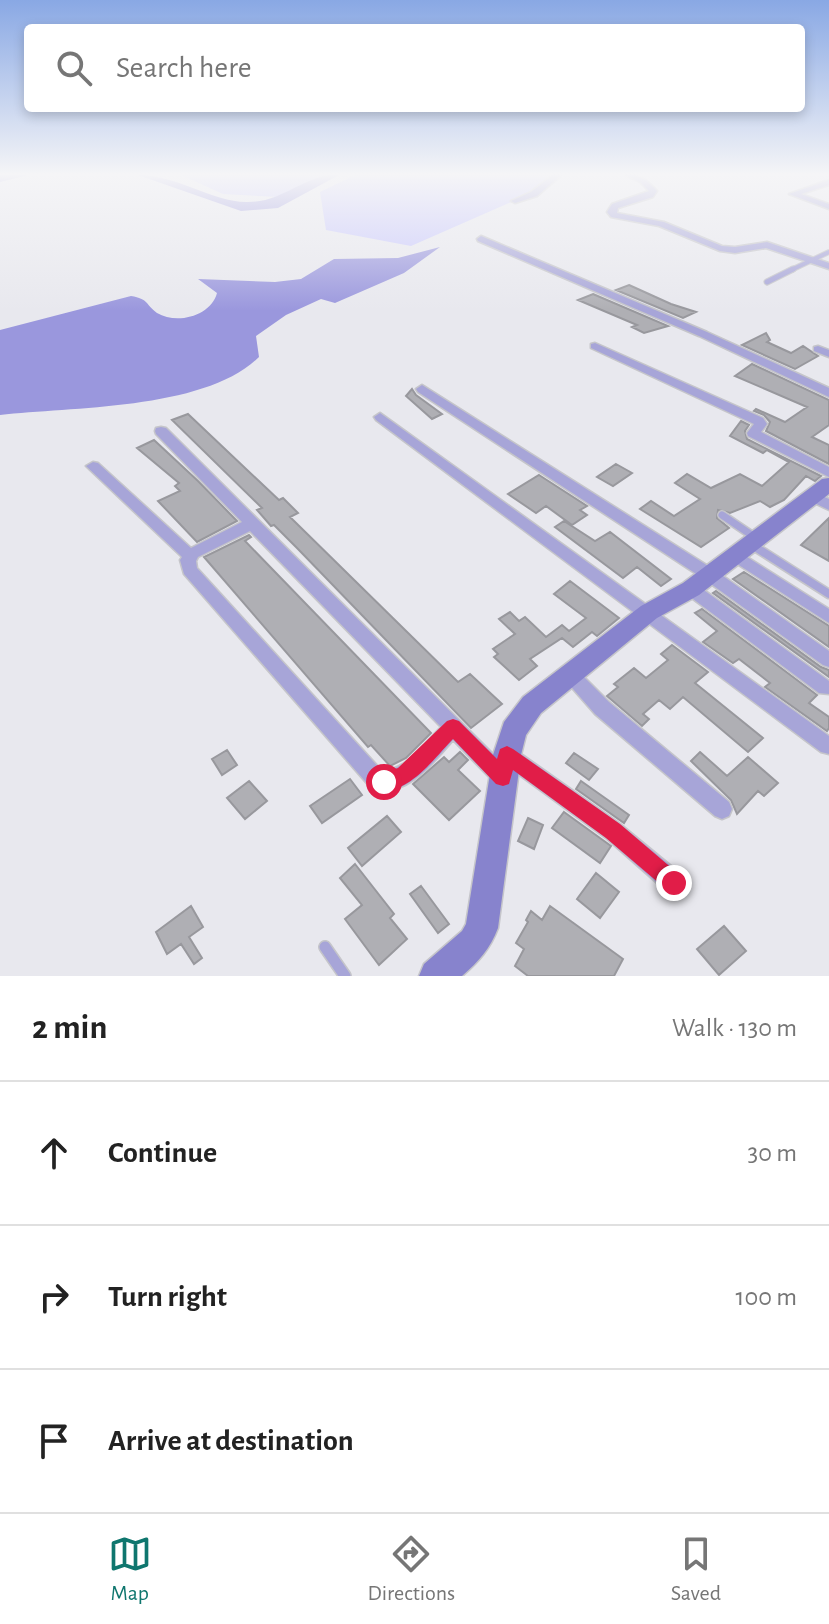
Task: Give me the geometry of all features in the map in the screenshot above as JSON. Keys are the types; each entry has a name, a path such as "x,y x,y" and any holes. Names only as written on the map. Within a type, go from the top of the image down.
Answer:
{"street":[{"path":"643,221 661,224 720,248 735,250 767,245 829,266"},
{"path":"481,239 703,334 829,393"},
{"path":"595,346 759,421 761,424 753,433 829,473"},
{"path":"422,389 701,582 829,660"},
{"path":"380,417 828,746"},
{"path":"161,431 453,727 505,766 613,831 674,883"},
{"path":"93,466 190,556 190,570 378,781 391,781 404,775 453,727"},
{"path":"436,976 474,943 482,928 505,766 514,731 532,705 649,612 701,582 824,495"},
{"path":"190,556 253,523"},
{"path":"748,546 829,617"},
{"path":"701,582 825,688"},
{"path":"572,676 602,708 722,809"}],"lane":[{"path":"767,282 829,252"},
{"path":"722,515 748,546 829,594"},
{"path":"325,947 345,976"}],"shaded area":[{"path":"325,221 469,221 411,246 326,230"},
{"path":"440,247 404,273 335,303 321,299 286,315 256,336 259,357 236,374 206,387 137,403 0,415 0,330 131,296 144,300 165,317 183,318 201,313 214,301 217,293 198,279 275,282 301,279 334,259 398,258"}],"building":[{"path":"629,285 696,312 683,318 616,290"},
{"path":"593,294 668,326 644,333 632,327 637,325 578,300"},
{"path":"766,333 770,340 767,342 791,353 803,346 818,356 795,369 742,345"},
{"path":"752,364 829,400 829,425 812,437 829,445 829,464 766,431 770,422 754,411 756,409 785,422 807,407 735,376"},
{"path":"412,389 442,414 432,419 406,396"},
{"path":"188,414 279,500 283,498 298,513 290,517 458,682 470,674 502,704 471,728 297,548 274,525 271,526 257,510 262,508 172,420"},
{"path":"741,421 749,425 745,431 747,439 821,476 815,481 806,476 784,500 770,507 760,501 730,513 718,510 717,518 729,528 701,547 640,509 651,501 674,516 700,499 675,483 687,474 711,488 740,474 762,486 789,462 730,436"},
{"path":"154,440 237,521 197,542 158,501 180,491 175,486 179,483 137,448"},
{"path":"616,464 632,473 613,486 597,477"},
{"path":"539,475 587,506 580,510 587,515 572,525 546,506 536,513 508,494"},
{"path":"829,518 829,561 801,545"},
{"path":"564,521 595,541 610,532 671,579 661,586 637,567 623,578 555,527"},
{"path":"249,535 251,537 245,541 431,733 406,758 390,766 371,745 368,747 204,557"},
{"path":"744,572 829,626 829,647 733,579"},
{"path":"570,581 619,618 597,636 592,632 573,647 562,638 530,659 537,666 519,680 494,657 498,654 493,649 515,634 499,619 510,612 519,621 525,617 546,637 562,625 569,631 586,618 554,594"},
{"path":"716,591 829,670 829,677 713,593"},
{"path":"702,609 817,695 809,703 829,717 827,731 765,687 770,683 739,659 733,663 703,642 717,631 695,613"},
{"path":"672,645 708,672 695,683 763,738 748,752 683,697 670,709 659,700 643,714 649,719 642,726 607,696 618,687 614,684 634,668 646,678 668,660 661,654"},
{"path":"227,750 237,765 222,775 212,759"},
{"path":"460,752 468,760 458,770 480,791 449,820 413,784 444,757 449,762"},
{"path":"700,752 727,776 748,757 778,783 764,796 758,791 737,814 731,800 691,761"},
{"path":"574,753 598,769 589,780 566,763"},
{"path":"350,779 362,795 322,823 310,806"},
{"path":"249,781 267,801 245,819 227,798"},
{"path":"581,781 629,815 624,823 576,789"},
{"path":"564,812 611,846 600,863 552,828"},
{"path":"387,816 401,832 362,866 348,848"},
{"path":"528,818 543,825 534,849 518,841"},
{"path":"355,864 394,914 390,918 407,939 379,965 345,919 362,905 340,878"},
{"path":"596,873 619,892 600,918 577,899"},
{"path":"421,886 449,924 438,933 410,894"},
{"path":"191,906 203,927 189,937 202,958 194,964 181,944 167,954 156,932"},
{"path":"550,906 623,959 614,976 528,976 515,966 524,949 516,943 531,911 542,920"},
{"path":"724,926 746,951 719,975 697,949"}],"route":[{"path":"384,782 404,775 453,727 503,778 507,755 613,831 674,883"}]}
